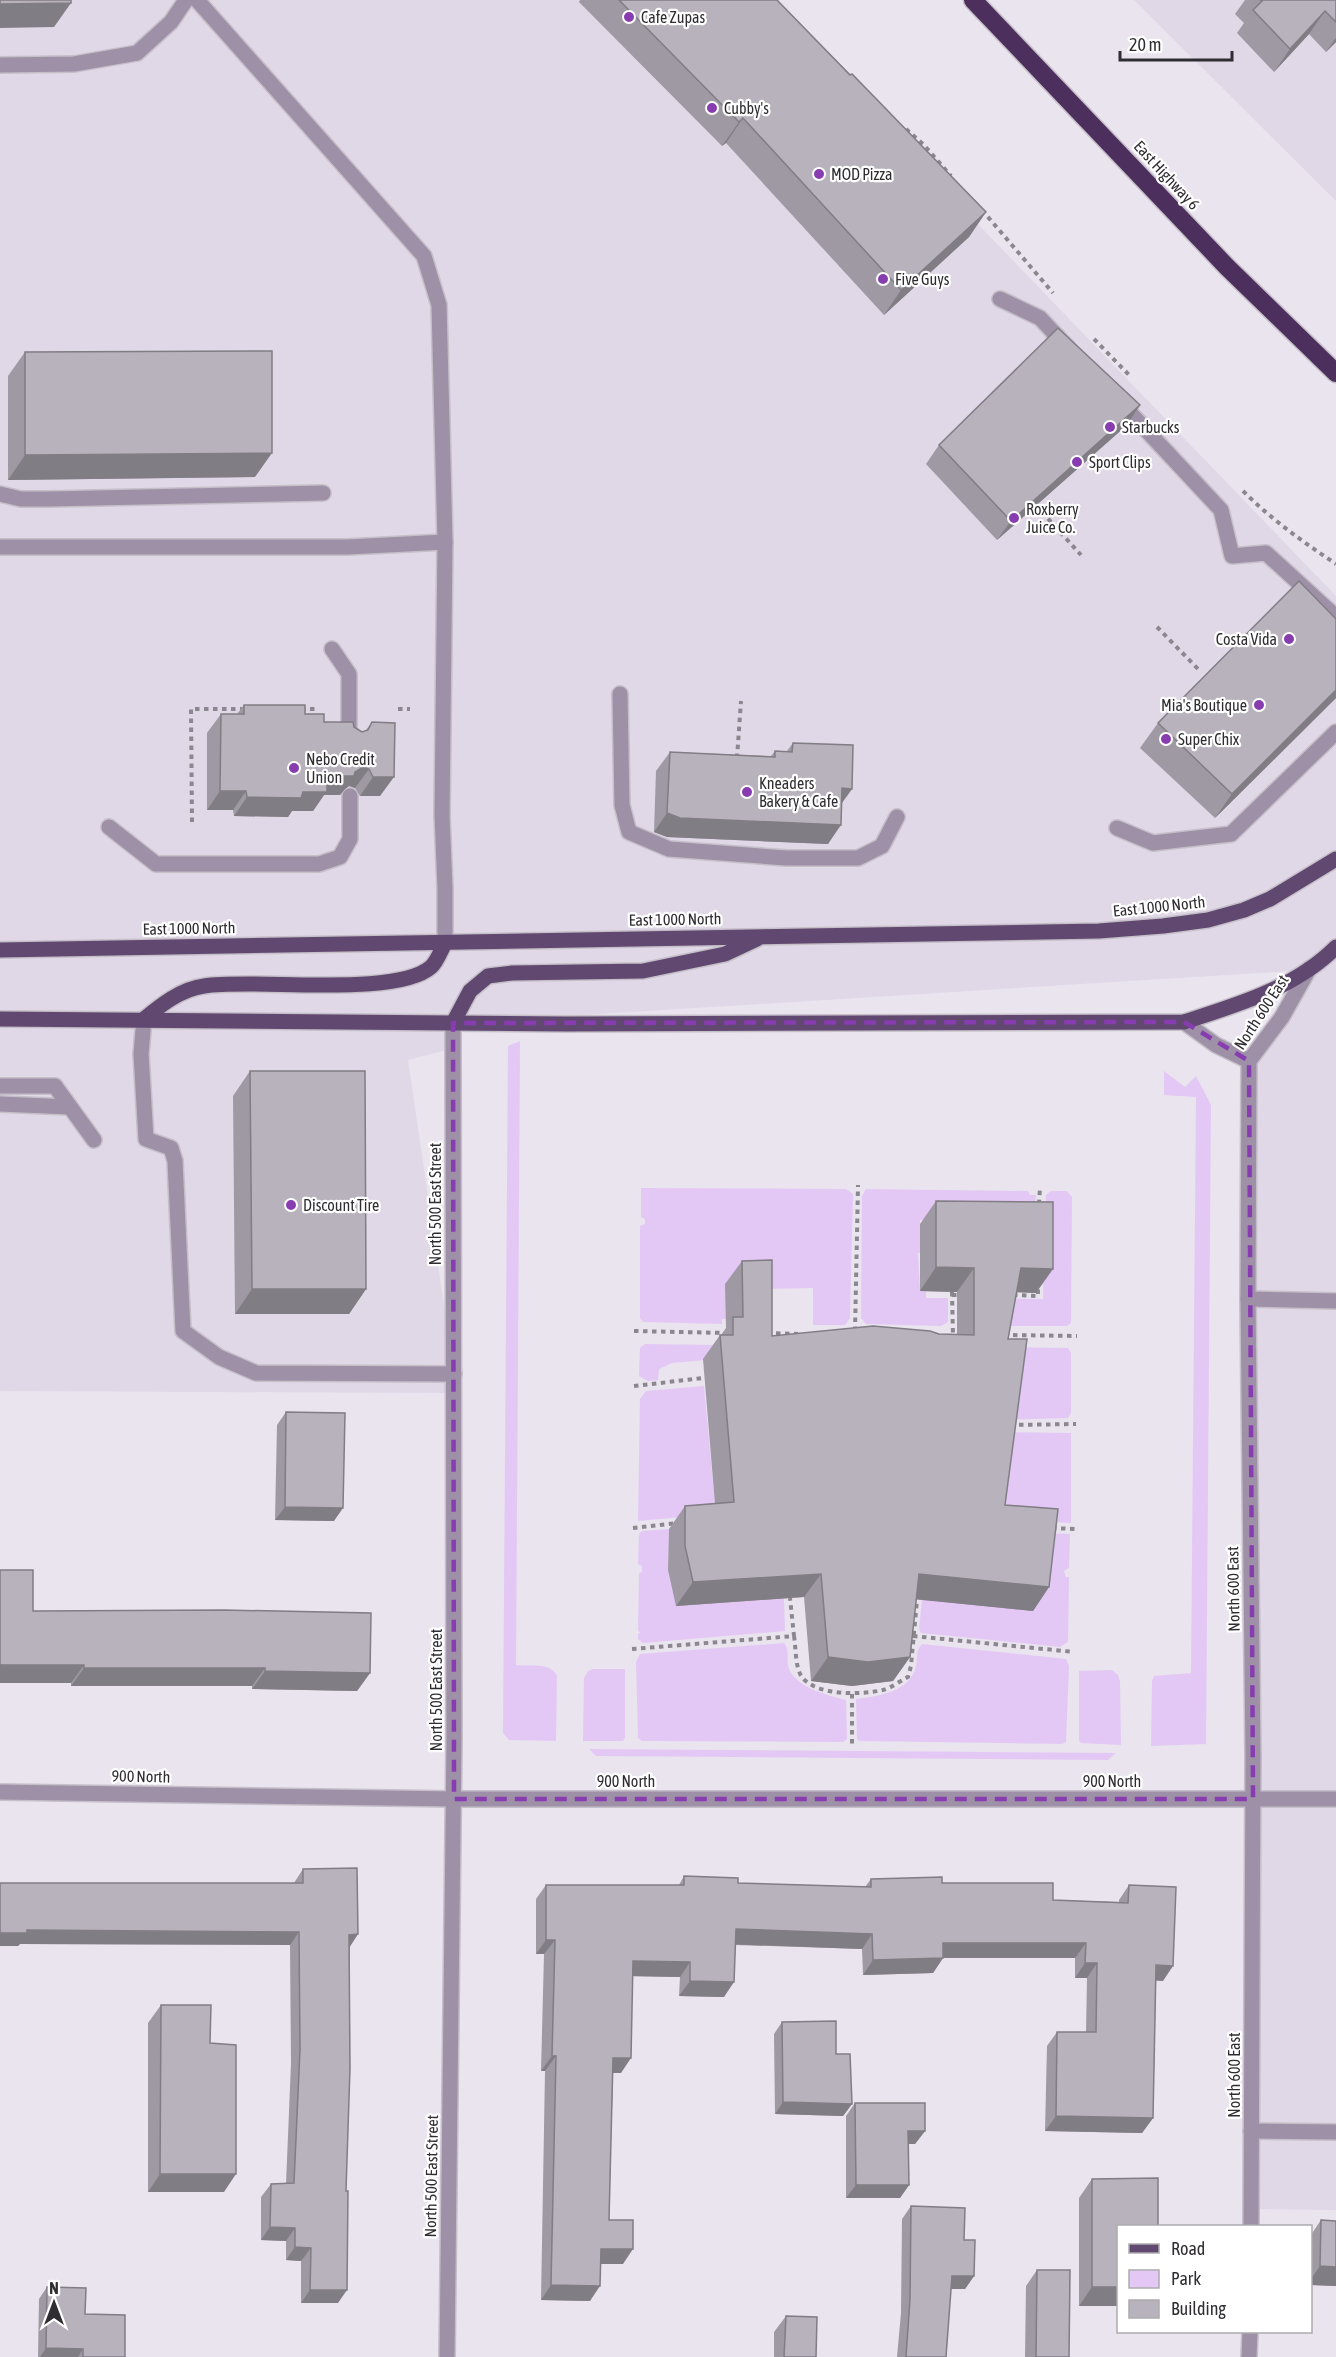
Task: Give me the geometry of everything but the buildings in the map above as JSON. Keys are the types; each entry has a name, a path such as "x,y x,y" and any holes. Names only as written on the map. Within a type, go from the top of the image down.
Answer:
{"highway":[{"name":"East Highway 6","path":"973,0 1227,267 1317,352 1336,373"},
{"path":"1317,352 1336,361"}],"main road":[{"name":"East 1000 North","path":"0,950 445,943 515,939 1099,931 1174,925 1208,920 1244,910 1270,899 1336,859"},
{"path":"453,1023 470,991 488,976 512,972 643,971 725,954 762,936"},
{"path":"144,1019 168,999 202,986 374,984 404,981 432,967 445,943"},
{"path":"0,1019 453,1023 1184,1022 1250,1001 1309,969 1336,947"}],"street":[{"path":"0,65 74,64 137,53 171,22 186,0"},
{"path":"197,0 424,256 440,305 445,543 442,815 445,943"},
{"path":"1000,299 1040,318 1079,359"},
{"path":"1110,392 1221,510 1232,556 1266,553 1336,617"},
{"path":"0,494 21,499 50,499 323,493"},
{"path":"0,547 348,547 445,543"},
{"path":"332,649 349,674 349,741"},
{"path":"620,694 622,805 629,832 669,849 786,858 858,858 882,846 897,817"},
{"path":"1117,828 1153,843 1231,834 1336,732"},
{"path":"109,827 156,864 320,864 340,857 350,839 350,796"},
{"name":"North 600 East","path":"1251,2225 1253,1799 1248,1299 1249,1061 1282,1017 1309,969"},
{"path":"144,1019 141,1054 146,1139 171,1148 175,1161 183,1331 219,1357 256,1372 454,1374"},
{"path":"1184,1022 1216,1045 1249,1061"},
{"name":"North 500 East Street","path":"447,2357 454,1799 453,1023"},
{"path":"0,1086 55,1086 94,1140"},
{"path":"0,1104 70,1107"},
{"path":"1248,1299 1336,1301"},
{"name":"900 North","path":"0,1792 454,1799 1336,1799"},
{"path":"1251,2131 1336,2132"},
{"path":"1249,2357 1250,2333"}],"path":[{"path":"897,122 923,144 954,180"},
{"path":"978,207 1059,300"},
{"path":"1089,334 1138,385"},
{"path":"1237,485 1262,510 1294,536 1336,564"},
{"path":"1042,512 1081,555"},
{"path":"1157,627 1200,671"},
{"path":"737,758 741,701"},
{"path":"192,822 191,709 247,709"},
{"path":"292,709 315,709"},
{"path":"398,709 410,709"},
{"path":"855,1334 858,1185"},
{"path":"1039,1211 1040,1187"},
{"path":"1006,1295 1038,1296 1038,1285"},
{"path":"953,1335 952,1294 963,1295"},
{"path":"634,1331 727,1333"},
{"path":"762,1333 808,1334"},
{"path":"942,1335 964,1335"},
{"path":"998,1335 1077,1336"},
{"path":"634,1386 703,1378"},
{"path":"1000,1425 1076,1424"},
{"path":"633,1528 685,1522"},
{"path":"1043,1527 1075,1529"},
{"path":"790,1598 800,1675 806,1681 825,1690 852,1694 884,1689 908,1677 917,1600"},
{"path":"632,1649 794,1636"},
{"path":"913,1636 1074,1652"},
{"path":"852,1694 852,1747"}],"highlighted area":[{"path":"1184,1022 1249,1061 1253,1799 454,1799 453,1023"}],"shaded area":[{"path":"0,0 762,0 1336,596 1336,2210 1251,2209 1249,1061 1308,970 454,1023 454,1048 408,1060 454,1374 454,1393 0,1391"},
{"path":"1134,0 1336,0 1336,201"}],"green space":[{"path":"520,1041 516,1665 544,1666 554,1671 557,1676 556,1741 509,1740 503,1733 508,1046"},
{"path":"1164,1071 1185,1087 1196,1076 1211,1105 1206,1744 1151,1746 1154,1676 1191,1673 1196,1097 1164,1095"},
{"path":"641,1188 846,1189 853,1194 850,1318 845,1325 813,1325 813,1288 755,1289 726,1319 722,1319 722,1324 643,1322 640,1318 640,1226 645,1224 645,1219 641,1217"},
{"path":"866,1189 1028,1191 1030,1195 1036,1195 1034,1219 920,1220 920,1253 918,1253 920,1291 926,1291 926,1298 948,1298 948,1322 941,1326 866,1324 861,1318 862,1196"},
{"path":"1051,1191 1067,1191 1072,1197 1071,1323 1067,1326 964,1326 958,1298 1043,1299 1044,1221 1046,1195"},
{"path":"645,1344 717,1345 717,1359 672,1363 659,1369 658,1380 648,1381 639,1376 640,1348"},
{"path":"994,1347 1068,1348 1071,1353 1071,1413 1068,1418 1002,1420"},
{"path":"704,1386 716,1514 638,1521 640,1399 646,1391"},
{"path":"1000,1432 1071,1433 1071,1523 990,1519"},
{"path":"669,1529 668,1570 784,1599 785,1631 643,1643 638,1639 640,1633 638,1630 639,1573 642,1572 642,1566 638,1564 639,1534 642,1531"},
{"path":"1042,1533 1070,1534 1069,1568 1064,1571 1066,1577 1069,1577 1068,1642 1060,1647 921,1633 919,1629 922,1600"},
{"path":"784,1643 790,1671 800,1682 807,1687 846,1700 847,1739 843,1742 642,1741 638,1738 636,1662 640,1654"},
{"path":"922,1644 1066,1659 1069,1666 1066,1742 1062,1744 860,1741 857,1739 856,1699 892,1691 907,1682 916,1667 918,1652"},
{"path":"625,1669 625,1738 623,1741 583,1741 584,1678 588,1671"},
{"path":"1112,1670 1118,1675 1120,1681 1121,1745 1081,1743 1079,1740 1079,1671"},
{"path":"589,1749 1116,1753 1108,1760 596,1756"}],"place":[{"name":"Cafe Zupas","path":"629,17"},
{"name":"Cubby's","path":"712,108"},
{"name":"MOD Pizza","path":"819,174"},
{"name":"Five Guys","path":"883,279"},
{"name":"Starbucks","path":"1110,427"},
{"name":"Sport Clips","path":"1077,462"},
{"name":"Roxberry Juice Co.","path":"1014,518"},
{"name":"Costa Vida","path":"1289,639"},
{"name":"Mia's Boutique","path":"1259,705"},
{"name":"Super Chix","path":"1166,739"},
{"name":"Nebo Credit Union","path":"294,768"},
{"name":"Kneaders Bakery & Cafe","path":"747,792"},
{"name":"Discount Tire","path":"291,1205"}]}
